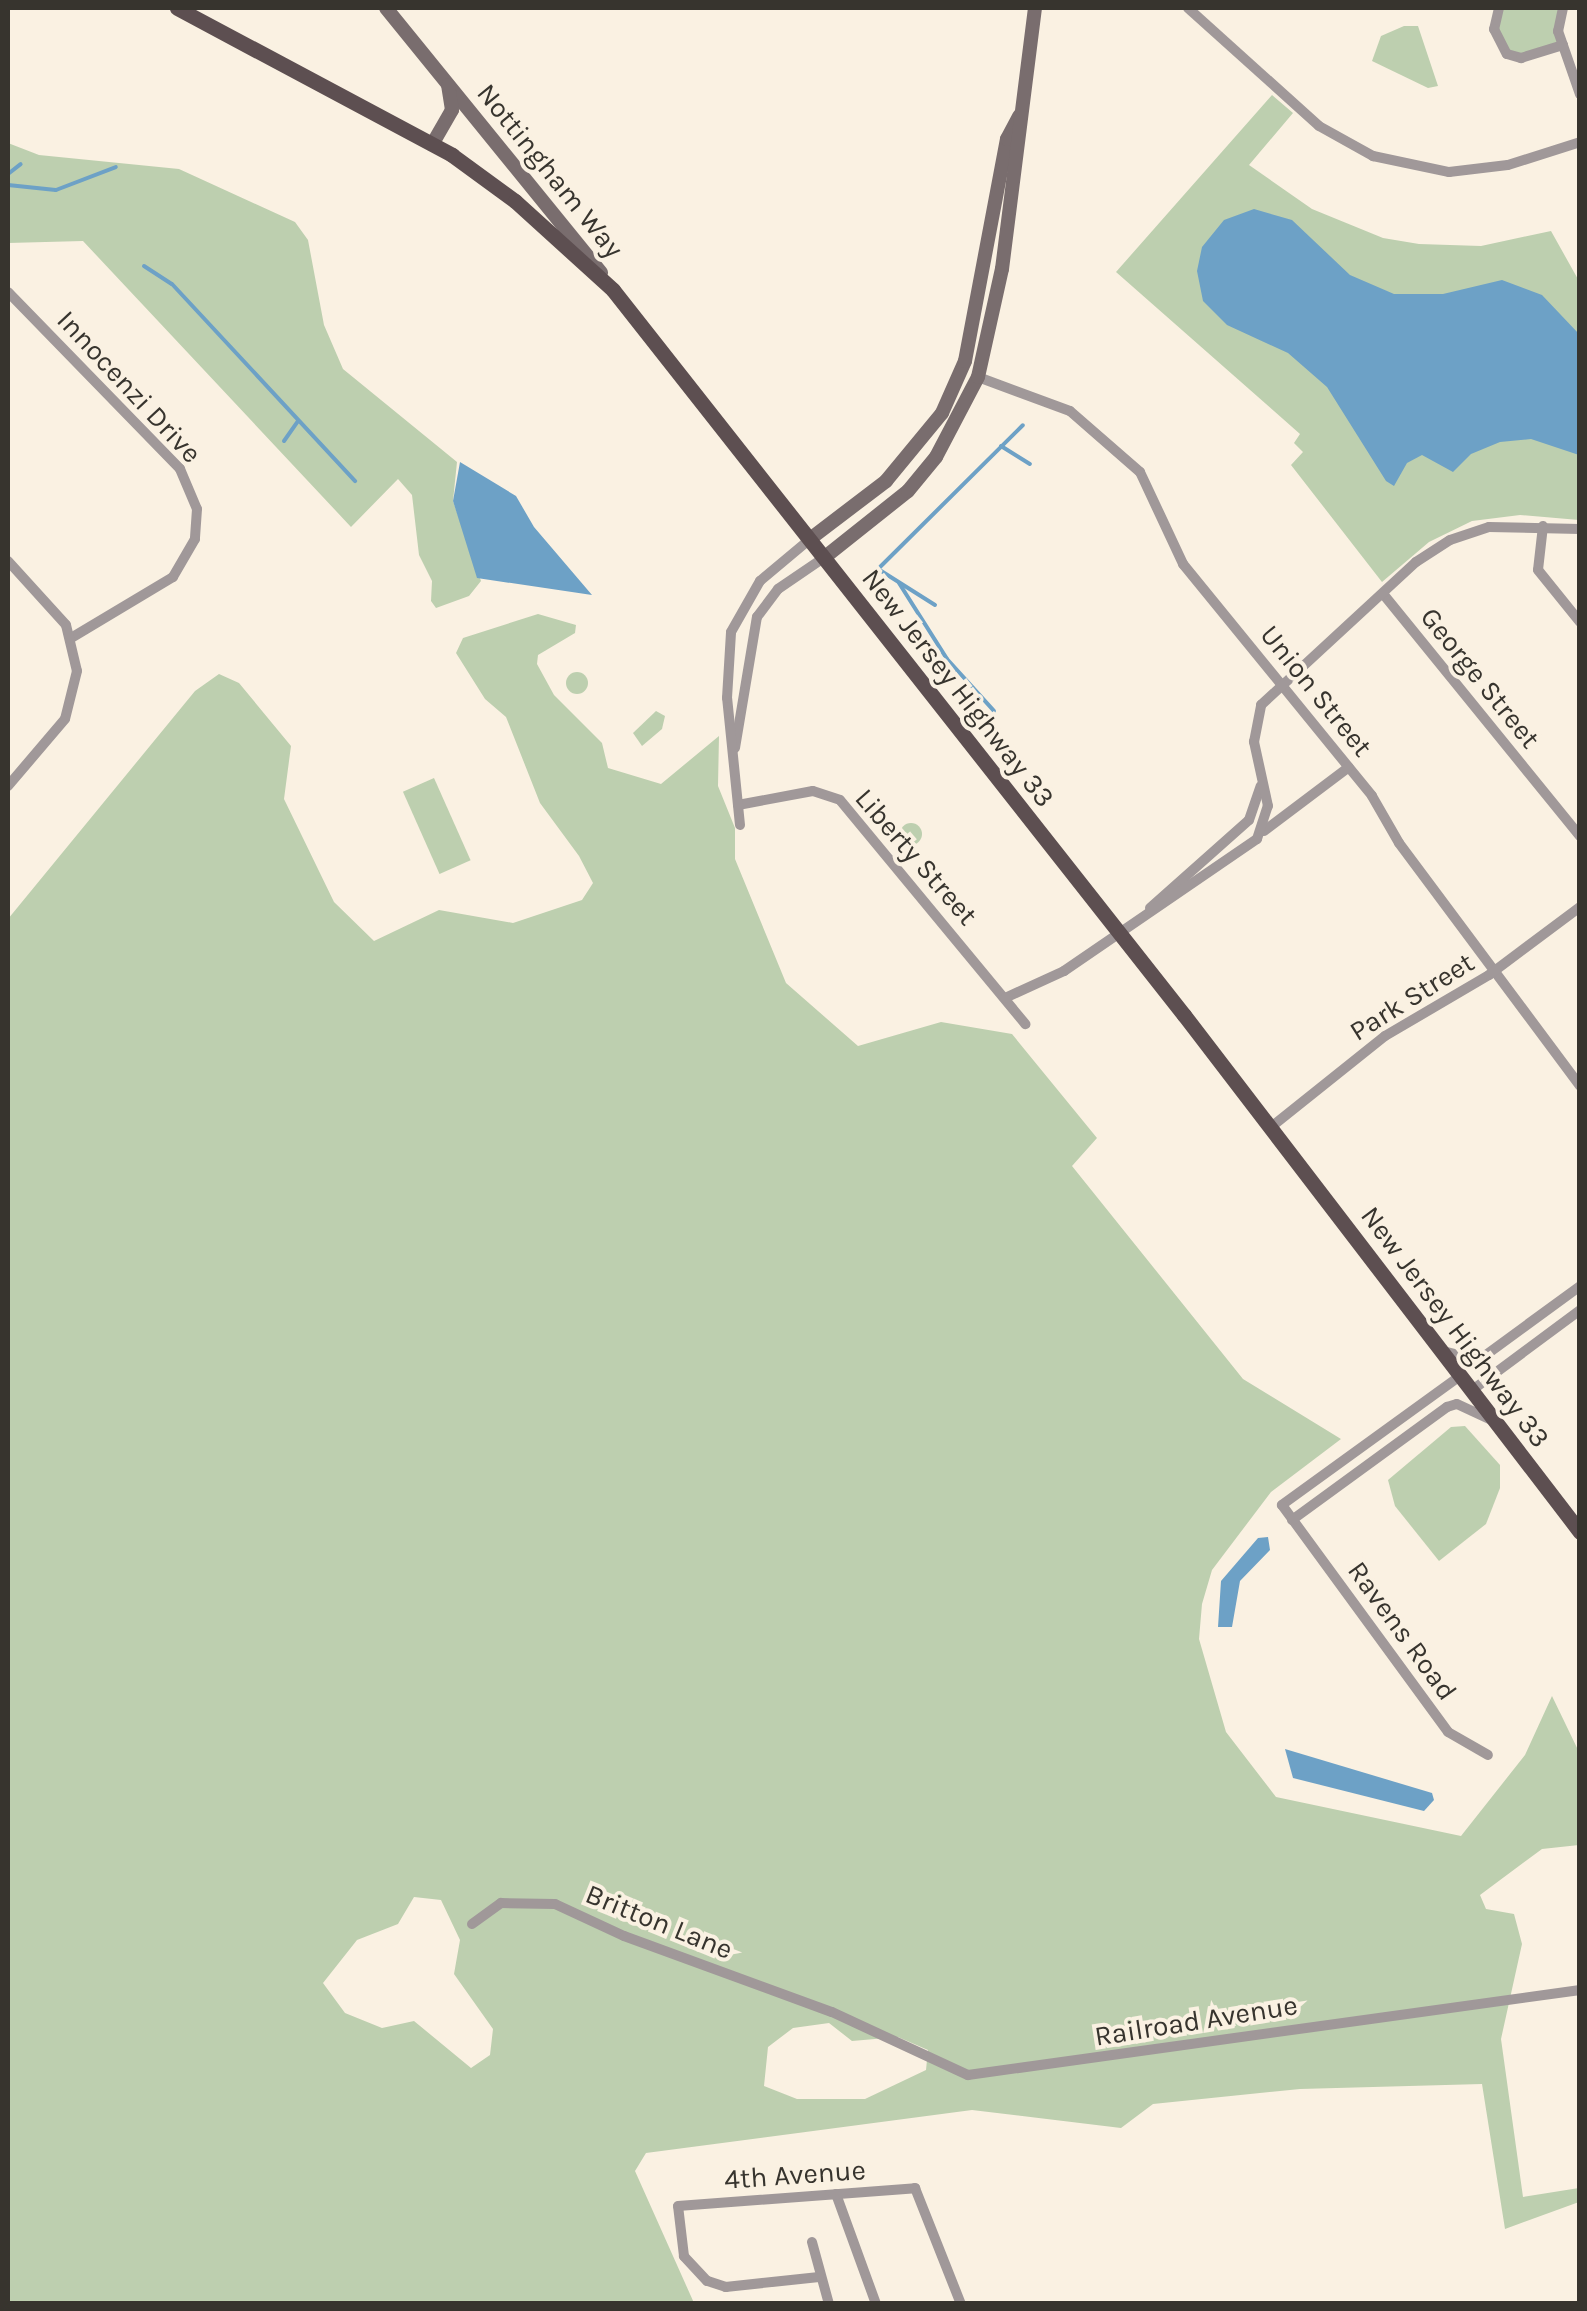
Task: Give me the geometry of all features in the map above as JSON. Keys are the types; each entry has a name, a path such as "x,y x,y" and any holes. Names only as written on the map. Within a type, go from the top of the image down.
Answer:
{"main road":[{"name":"New Jersey Highway 33","path":"177,8 433,143 515,201 613,290 1271,1127 1580,1532"}],"street":[{"name":"Nottingham Way","path":"386,8 613,290"},
{"path":"734,759 757,616 778,589 908,491 936,456 978,378 1002,269 1035,8"},
{"path":"1188,8 1319,126 1384,160 1469,170 1580,142"},
{"path":"1499,8 1494,29 1507,54 1522,58 1563,45"},
{"path":"1563,8 1556,23 1580,94"},
{"name":"Nottingham Way","path":"433,143 452,110 448,84"},
{"path":"740,825 726,698 735,618 760,581 918,450 957,383 965,361 1007,139 1019,116"},
{"name":"Innocenzi Drive","path":"8,292 180,469 197,509 195,539 173,577 71,638"},
{"path":"965,361 978,378"},
{"path":"957,383 978,378"},
{"name":"Union Street","path":"978,378 1070,411 1140,472 1184,564 1349,767 1399,843 1498,969 1580,1086"},
{"path":"1004,998 1064,971 1116,934 1248,820 1260,786 1254,721 1282,682 1426,554 1462,534 1502,524 1580,528"},
{"path":"1543,526 1538,570 1580,622"},
{"path":"8,561 58,612 71,638 77,671 72,703 56,732 8,786"},
{"name":"George Street","path":"1384,594 1580,836"},
{"path":"1147,911 1210,876 1349,767"},
{"path":"1260,786 1268,797 1264,830"},
{"name":"Liberty Street","path":"738,806 813,792 840,800 1025,1024"},
{"name":"Park Street","path":"1271,1127 1386,1036 1498,969 1580,907"},
{"path":"1433,1340 1457,1358 1479,1360 1580,1286"},
{"path":"1471,1391 1580,1310"},
{"path":"1460,1376 1282,1505 1292,1520 1447,1407 1469,1408 1496,1423"},
{"name":"Ravens Road","path":"1292,1520 1448,1732 1488,1756"},
{"name":"Britton Lane","path":"472,1924 501,1903 555,1904 624,1936 832,2012"},
{"name":"Railroad Avenue","path":"832,2012 968,2076 1580,1990"},
{"name":"4th Avenue","path":"819,2277 726,2287 707,2281 684,2256 678,2206 915,2188 961,2304"},
{"path":"836,2194 876,2304"},
{"path":"812,2242 829,2304"}],"green space":[{"path":"1499,8 1563,8 1563,45 1521,58 1499,44"},
{"path":"1404,26 1418,26 1438,86 1428,88 1372,61 1381,36"},
{"path":"1272,95 1293,113 1249,165 1312,209 1383,238 1419,244 1481,246 1551,231 1579,281 1579,520 1520,515 1472,521 1429,542 1382,582 1291,465 1303,452 1294,443 1300,434 1116,272"},
{"path":"8,143 39,155 179,169 295,222 308,240 324,325 343,369 457,462 453,501 481,581 469,596 436,608 431,601 432,581 419,555 412,495 398,479 351,527 83,241 8,243"},
{"path":"538,614 576,625 575,633 538,655 537,664 554,695 602,743 608,768 661,784 719,736 718,786 735,828 735,859 786,983 858,1046 941,1022 1012,1034 1097,1138 1072,1166 1243,1379 1341,1439 1271,1492 1212,1570 1202,1604 1199,1639 1226,1732 1276,1797 1461,1836 1525,1755 1552,1696 1579,1752 1579,1845 1542,1849 1480,1895 1486,1909 1514,1914 1522,1944 1501,2039 1523,2197 1579,2188 1579,2202 1505,2229 1482,2084 1300,2089 1153,2104 1121,2128 972,2110 646,2153 635,2171 694,2303 8,2304 8,919 195,691 219,674 239,683 291,746 284,799 334,902 374,941 439,910 513,923 582,900 593,883 579,856 540,803 506,717 485,699 456,653 463,638","holes":["414,1897 441,1900 460,1940 454,1974 493,2029 490,2055 471,2068 414,2021 382,2028 345,2013 323,1983 357,1940 398,1924","829,2023 852,2041 898,2037 928,2050 926,2070 865,2099 797,2099 764,2086 768,2047 793,2028"]},
{"path":"573,672 581,672 588,683 581,694 573,694 566,687 566,679"},
{"path":"656,711 665,716 662,729 642,746 633,733"},
{"path":"434,778 471,860 440,874 403,792"},
{"path":"911,823 919,826 919,842 911,845 903,842 900,834 903,826"},
{"path":"1465,1426 1500,1465 1500,1488 1486,1524 1439,1561 1395,1506 1388,1480 1451,1427"}],"water":[{"path":"1254,209 1292,220 1350,275 1394,294 1443,294 1502,280 1542,295 1579,334 1579,455 1531,439 1500,442 1471,454 1453,472 1422,455 1407,463 1394,486 1386,481 1327,387 1288,353 1227,325 1203,301 1197,271 1202,247 1224,220"},
{"path":"460,462 516,496 534,527 592,595 477,578 453,501"},
{"path":"1268,1537 1270,1550 1240,1581 1232,1627 1218,1627 1221,1581 1258,1538"},
{"path":"1285,1749 1432,1793 1434,1800 1424,1811 1293,1778"}],"waterway":[{"path":"8,174 21,164"},
{"path":"8,185 56,190 116,167"},
{"path":"144,266 172,284 355,481"},
{"path":"284,441 298,421"},
{"path":"935,605 878,569 1023,425"},
{"path":"1001,446 1030,464"},
{"path":"899,583 947,659 994,711"}]}
